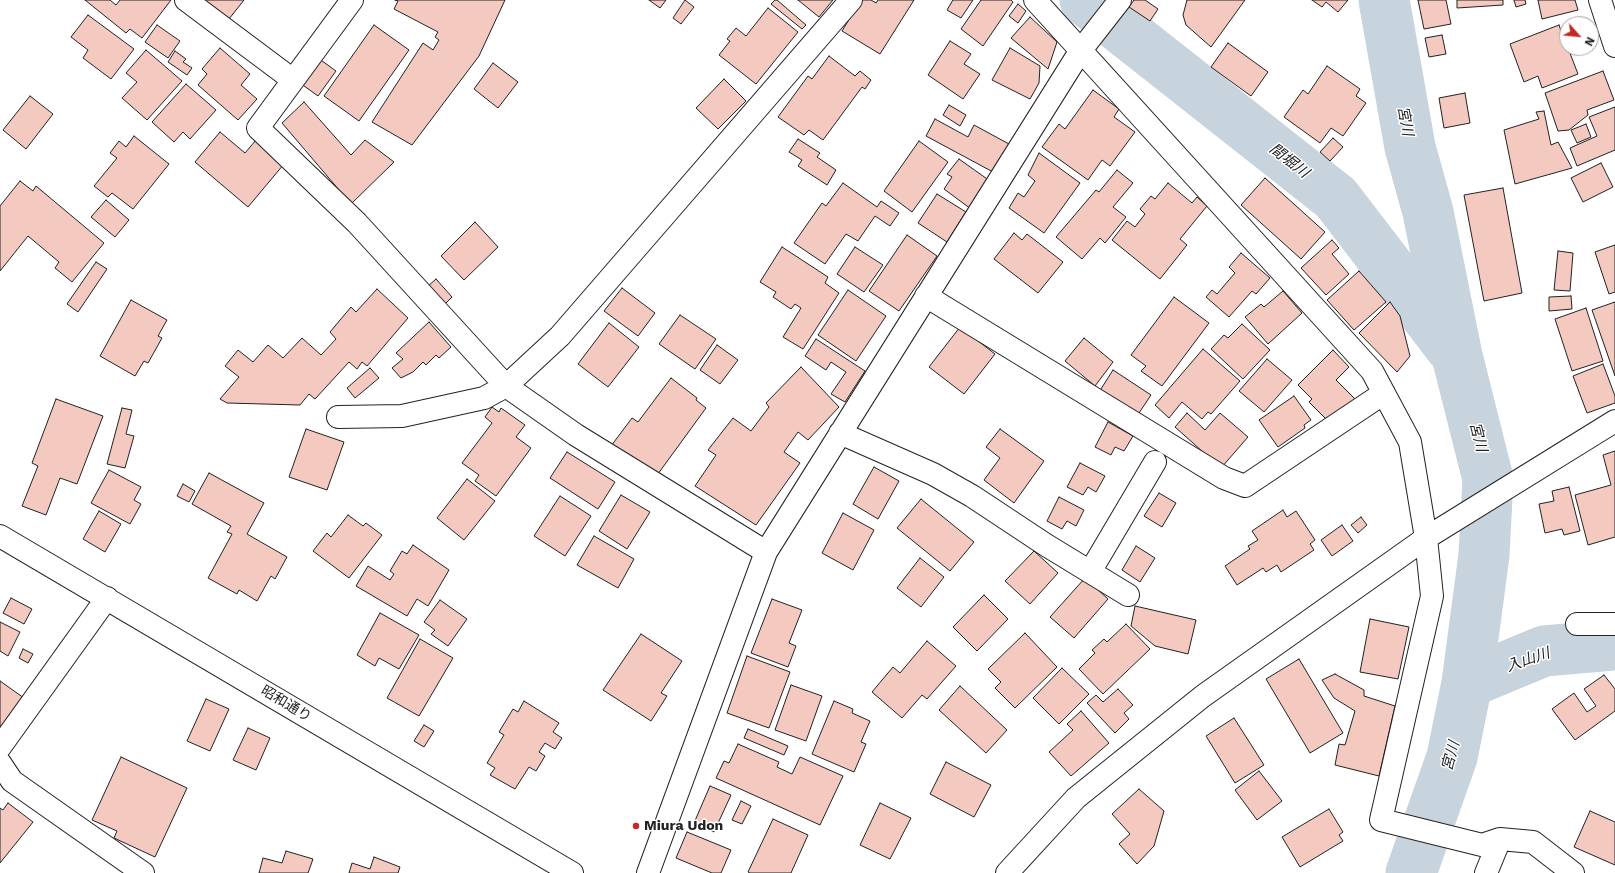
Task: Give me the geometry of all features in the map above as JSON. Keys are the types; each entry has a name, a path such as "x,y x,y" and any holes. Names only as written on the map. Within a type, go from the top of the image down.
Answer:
{"main road":[{"path":"186,0 293,80"},
{"path":"352,0 258,128 357,223 506,386 576,435 766,552"},
{"path":"338,417 402,416 484,398 506,386 560,336 852,0"},
{"path":"1035,0 1087,42 1372,371 1410,442 1426,538 1432,596 1381,820 1491,842 1533,842 1573,873"},
{"path":"1600,0 1615,46"},
{"path":"648,873 766,552 1087,42 1117,3"},
{"path":"926,296 1224,478 1245,486 1384,393"},
{"path":"1007,873 1076,798 1203,696 1426,538 1615,421"},
{"path":"840,433 933,474 972,496 1046,545 1128,595"},
{"path":"1090,572 1155,462"},
{"name":"昭和通り","path":"0,536 572,873"},
{"path":"0,747 107,598"},
{"path":"1577,624 1615,624"},
{"path":"0,763 12,782 143,873"},
{"path":"1486,873 1491,842"}],"building":[{"path":"85,0 110,0 116,5 120,0 171,0 142,38 130,29 126,33"},
{"path":"197,0 244,0 225,24"},
{"path":"395,0 505,0 479,56 412,145 372,122 423,43 433,50 439,40 435,37 438,32 394,9 398,1"},
{"path":"649,0 666,0 660,8"},
{"path":"685,0 694,7 681,24 673,18"},
{"path":"777,0 806,25 802,29 771,4"},
{"path":"798,0 833,0 819,17"},
{"path":"861,0 871,0 876,3 878,0 914,0 880,54 842,31"},
{"path":"953,0 973,0 961,18 947,10"},
{"path":"981,0 1011,0 1013,2 983,46 961,29"},
{"path":"1134,0 1145,0 1158,9 1150,21 1129,7"},
{"path":"1187,0 1245,0 1211,47 1186,25 1183,15"},
{"path":"1312,0 1348,0 1338,12 1326,2 1322,7"},
{"path":"1418,0 1446,0 1451,24 1424,29"},
{"path":"1457,0 1503,0 1503,5 1457,8"},
{"path":"1514,0 1525,0 1526,4 1516,7"},
{"path":"1538,0 1575,0 1578,10 1542,19"},
{"path":"1018,4 1026,11 1018,23 1009,16"},
{"path":"768,8 798,32 756,84 719,55 730,41 727,39 736,28 746,36"},
{"path":"88,15 134,49 111,79 83,58 88,50 71,37"},
{"path":"1030,17 1057,42 1048,69 1011,38"},
{"path":"157,25 180,41 168,58 145,42"},
{"path":"374,25 409,50 359,121 324,96"},
{"path":"1559,25 1559,56 1571,56 1578,74 1542,88 1538,76 1524,82 1510,44"},
{"path":"1442,35 1446,54 1429,57 1425,38"},
{"path":"950,41 971,54 964,64 980,74 963,99 928,75"},
{"path":"1228,43 1268,72 1251,96 1211,67"},
{"path":"220,48 250,74 241,85 257,99 238,120 198,85 207,74 202,69"},
{"path":"1010,48 1040,66 1039,83 1030,99 992,80"},
{"path":"146,50 182,81 147,120 122,98 137,82 126,73"},
{"path":"175,51 186,59 183,62 192,68 187,75 168,62"},
{"path":"829,56 855,76 860,71 871,80 865,89 862,87 823,140 809,130 804,135 778,117 808,76 812,79"},
{"path":"318,58 336,71 318,96 300,83"},
{"path":"493,63 518,82 498,108 474,89"},
{"path":"1327,66 1360,89 1356,96 1366,103 1343,136 1331,128 1320,143 1284,117 1303,90 1308,94"},
{"path":"1603,71 1614,100 1587,110 1588,115 1569,130 1558,131 1545,93"},
{"path":"724,79 746,101 718,129 696,108"},
{"path":"186,84 216,110 190,139 183,132 174,142 152,122"},
{"path":"1093,90 1119,109 1114,117 1135,132 1110,166 1102,160 1088,180 1042,147 1059,124 1065,129"},
{"path":"1465,93 1470,123 1444,128 1439,98"},
{"path":"30,96 53,114 26,149 3,130"},
{"path":"304,102 351,155 365,140 394,162 351,204 282,123"},
{"path":"949,105 966,115 960,126 943,115"},
{"path":"1615,107 1615,150 1577,166 1570,148 1597,136 1589,117"},
{"path":"1544,111 1551,145 1558,142 1572,168 1515,184 1504,130 1539,119 1536,112"},
{"path":"935,119 968,137 974,125 1009,144 993,172 926,136"},
{"path":"1586,124 1591,137 1577,143 1571,130"},
{"path":"220,132 245,153 256,140 284,164 248,207 195,162"},
{"path":"134,136 169,164 133,209 112,193 108,197 94,186 117,158 110,153 119,141 126,147"},
{"path":"1333,138 1343,147 1330,161 1320,152"},
{"path":"798,139 820,153 817,157 836,170 827,185 798,166 802,160 789,152"},
{"path":"919,141 948,162 912,212 884,191"},
{"path":"1039,153 1080,183 1044,233 1009,208 1018,193 1024,197 1035,181 1028,175"},
{"path":"959,159 990,181 971,209 944,189 952,177 947,174"},
{"path":"1601,163 1613,187 1583,202 1571,178"},
{"path":"1117,170 1133,183 1113,207 1126,217 1105,243 1100,238 1082,259 1056,237 1096,190 1099,192"},
{"path":"1265,178 1325,232 1301,259 1241,205"},
{"path":"20,181 33,191 36,186 104,243 72,282 55,268 59,262 28,236 0,271 0,206"},
{"path":"843,183 877,207 881,201 899,213 890,226 875,216 858,241 846,234 825,264 794,243 822,203 826,206"},
{"path":"1168,183 1192,203 1197,197 1207,206 1180,239 1187,245 1160,279 1112,240 1127,221 1135,227 1145,214 1140,209 1151,196 1155,199"},
{"path":"1503,188 1522,293 1484,301 1464,195"},
{"path":"937,194 966,212 947,242 918,223"},
{"path":"106,200 129,220 115,237 91,217"},
{"path":"475,222 498,247 464,280 441,256"},
{"path":"1014,233 1022,240 1027,234 1063,262 1038,293 994,259"},
{"path":"907,235 937,256 899,311 869,291"},
{"path":"1332,240 1339,248 1332,254 1349,274 1326,295 1301,268"},
{"path":"1615,245 1615,292 1609,294 1595,252"},
{"path":"782,247 828,277 825,283 839,293 803,349 783,337 801,308 795,304 791,309 773,297 776,292 760,282"},
{"path":"855,247 883,265 864,292 837,274"},
{"path":"1558,251 1573,253 1570,291 1554,290"},
{"path":"1241,253 1270,278 1256,294 1252,291 1229,317 1206,297 1212,290 1217,294 1235,273 1229,267"},
{"path":"96,262 107,269 78,312 67,304"},
{"path":"1359,271 1386,302 1354,330 1327,300"},
{"path":"436,279 452,297 443,306 427,287"},
{"path":"622,288 655,313 638,336 604,311"},
{"path":"377,289 408,318 367,366 362,362 357,369 349,362 315,399 309,394 300,405 227,403 220,399 239,377 225,366 238,350 253,362 268,345 283,358 302,338 321,355 336,339 330,332 351,307 356,312"},
{"path":"848,290 886,316 856,361 818,335"},
{"path":"1283,291 1302,313 1268,344 1245,317 1261,304 1264,307"},
{"path":"1571,296 1572,309 1549,311 1549,297"},
{"path":"1174,297 1209,323 1162,386 1141,371 1146,366 1131,355"},
{"path":"131,300 167,320 158,336 162,338 148,363 144,361 135,376 100,356"},
{"path":"1390,302 1400,316 1410,356 1397,372 1359,333"},
{"path":"1615,302 1615,376 1592,310"},
{"path":"1586,308 1603,361 1572,371 1555,319"},
{"path":"680,315 716,339 695,369 659,344"},
{"path":"429,322 451,347 439,358 436,355 426,365 423,362 413,372 401,378 392,368 403,359 396,353"},
{"path":"609,323 639,347 608,387 578,364"},
{"path":"1242,324 1270,350 1243,379 1211,349 1224,335 1228,338"},
{"path":"960,327 995,354 964,394 929,367"},
{"path":"1084,338 1113,362 1095,386 1065,361"},
{"path":"816,339 865,371 845,402 831,394 846,372 831,362 826,370 805,356"},
{"path":"717,345 738,360 720,384 700,370"},
{"path":"1203,349 1240,381 1211,414 1208,412 1202,419 1182,402 1169,418 1155,405"},
{"path":"1333,350 1349,367 1336,380 1355,399 1330,423 1309,402 1312,399 1298,385"},
{"path":"1267,359 1292,380 1264,412 1239,391"},
{"path":"1603,364 1615,396 1615,403 1587,413 1573,376"},
{"path":"801,367 839,407 808,440 798,432 784,452 800,463 756,525 695,486 716,455 708,450 733,418 751,431 769,407 766,403"},
{"path":"370,368 379,378 355,398 347,388"},
{"path":"1113,370 1151,395 1137,416 1099,392"},
{"path":"671,378 697,398 696,400 706,408 655,478 611,446 632,418 638,422"},
{"path":"1294,396 1311,420 1304,425 1305,428 1278,447 1259,420"},
{"path":"56,399 103,416 77,484 60,478 46,515 22,506 38,466 32,463"},
{"path":"492,407 499,412 501,408 525,425 516,437 531,448 496,496 475,481 479,475 462,463 492,423 485,417"},
{"path":"122,408 132,410 126,434 134,436 125,468 107,464"},
{"path":"1187,413 1205,430 1220,413 1248,437 1221,468 1175,427"},
{"path":"1108,422 1133,436 1124,451 1115,447 1111,455 1095,447"},
{"path":"306,429 344,442 327,490 289,477"},
{"path":"1000,429 1044,461 1014,503 984,480 1000,458 986,447"},
{"path":"1615,451 1615,537 1588,545 1575,495 1611,485 1603,455"},
{"path":"567,452 615,482 598,509 550,478"},
{"path":"1080,463 1105,476 1096,492 1088,487 1083,495 1067,487"},
{"path":"874,467 899,481 878,519 853,504"},
{"path":"109,470 141,487 134,500 141,504 130,524 91,503"},
{"path":"209,473 264,503 247,534 287,557 275,579 271,576 257,601 239,590 237,594 208,578 232,534 227,532 231,526 192,504"},
{"path":"467,479 495,501 464,540 437,518"},
{"path":"183,484 195,491 189,502 177,496"},
{"path":"1569,487 1580,531 1564,535 1562,529 1545,533 1539,504 1554,501 1552,491"},
{"path":"1159,493 1176,503 1162,527 1144,516"},
{"path":"621,495 650,512 627,549 599,531"},
{"path":"560,496 591,516 565,556 534,536"},
{"path":"1059,497 1084,510 1076,526 1067,521 1062,529 1047,521"},
{"path":"921,499 974,542 950,571 897,528"},
{"path":"1283,510 1287,517 1296,511 1315,540 1310,544 1314,550 1281,572 1277,565 1266,572 1263,568 1237,585 1225,566 1250,549 1248,546 1258,540 1252,531"},
{"path":"99,511 121,524 105,552 83,539"},
{"path":"843,513 874,530 853,570 822,553"},
{"path":"348,515 363,526 366,523 382,535 349,578 313,551 327,533 331,537"},
{"path":"1361,517 1367,525 1358,533 1351,525"},
{"path":"1342,525 1353,541 1332,556 1321,540"},
{"path":"594,536 634,559 618,588 577,565"},
{"path":"413,545 449,570 428,606 417,599 407,616 356,586 368,566 390,580 394,574 390,571 402,551 407,554"},
{"path":"1136,546 1155,558 1140,582 1122,570"},
{"path":"1034,551 1058,573 1030,604 1005,581"},
{"path":"920,558 944,577 921,607 897,588"},
{"path":"1085,578 1108,599 1074,638 1050,617"},
{"path":"984,595 1008,619 977,651 953,627"},
{"path":"11,598 32,609 24,624 3,613"},
{"path":"772,599 802,610 789,643 796,646 788,667 751,653"},
{"path":"440,600 467,619 448,646 431,634 435,630 424,622"},
{"path":"1135,606 1196,620 1188,654 1155,646 1131,626"},
{"path":"380,613 419,635 399,669 379,658 375,666 357,655"},
{"path":"1370,619 1409,627 1398,679 1360,672"},
{"path":"0,622 20,632 8,656 0,651"},
{"path":"1126,624 1150,649 1103,694 1079,669 1095,653 1092,650 1104,639 1107,642"},
{"path":"1025,633 1057,667 1015,708 995,688 1001,682 988,669"},
{"path":"641,634 682,661 661,693 667,696 651,721 603,690"},
{"path":"420,639 453,658 419,716 387,698"},
{"path":"927,641 956,666 927,699 922,695 902,718 872,692 893,667 900,673"},
{"path":"23,649 33,654 28,663 19,658"},
{"path":"747,656 790,672 769,728 727,713"},
{"path":"1299,659 1343,733 1310,753 1266,679"},
{"path":"1062,668 1089,694 1059,724 1033,698"},
{"path":"1335,674 1364,690 1364,696 1395,706 1379,776 1335,765 1339,744 1345,745 1355,711 1334,698 1322,680"},
{"path":"1604,675 1615,689 1615,711 1575,740 1552,709 1574,693 1587,712 1596,706 1584,689"},
{"path":"0,681 24,698 0,733"},
{"path":"791,685 822,696 806,741 775,730"},
{"path":"960,686 1007,730 986,753 939,710"},
{"path":"1118,689 1133,705 1124,713 1129,719 1115,733 1087,703 1096,695 1103,702"},
{"path":"206,699 229,709 210,751 187,741"},
{"path":"524,701 559,723 553,732 562,738 555,749 545,743 539,752 545,756 536,771 529,767 515,789 490,775 495,768 487,763 504,735 499,732 513,709 518,712"},
{"path":"834,701 853,709 852,713 870,721 861,742 866,744 854,772 812,754"},
{"path":"1081,711 1109,743 1071,776 1049,752 1073,730 1067,724"},
{"path":"1234,718 1264,765 1235,783 1206,736"},
{"path":"424,725 434,731 424,747 414,741"},
{"path":"248,728 270,738 256,770 233,760"},
{"path":"748,729 788,746 784,755 744,738"},
{"path":"738,744 779,762 777,767 792,774 800,757 843,776 820,825 716,778 724,761 729,763"},
{"path":"121,757 187,788 155,857 114,838 117,831 92,820"},
{"path":"946,762 991,785 974,817 930,794"},
{"path":"1259,771 1282,801 1257,820 1235,790"},
{"path":"710,786 731,795 714,832 694,823"},
{"path":"1139,789 1164,811 1154,846 1137,864 1119,844 1130,834 1112,814"},
{"path":"741,801 751,806 742,824 732,820"},
{"path":"8,803 33,822 0,863 0,808 3,810"},
{"path":"880,803 911,818 890,859 860,845"},
{"path":"1329,809 1343,832 1339,835 1343,841 1300,867 1282,837"},
{"path":"1590,811 1615,822 1615,865 1574,847"},
{"path":"773,819 808,835 791,873 750,873 748,872"},
{"path":"687,832 731,850 721,873 712,873 676,858"},
{"path":"286,851 313,859 308,873 259,873 263,858 282,863"},
{"path":"374,857 400,867 398,873 349,873 352,863 370,869"}],"waterway":[{"name":"間堀川","path":"1085,0 1336,198 1451,348"},
{"name":"宮川","path":"1384,0 1410,147 1428,212 1457,356 1488,479 1484,555 1467,683 1452,757 1411,873"},
{"name":"入山川","path":"1467,683 1544,651 1615,645"}],"place":[{"name":"Miura Udon","path":"636,826"}]}
